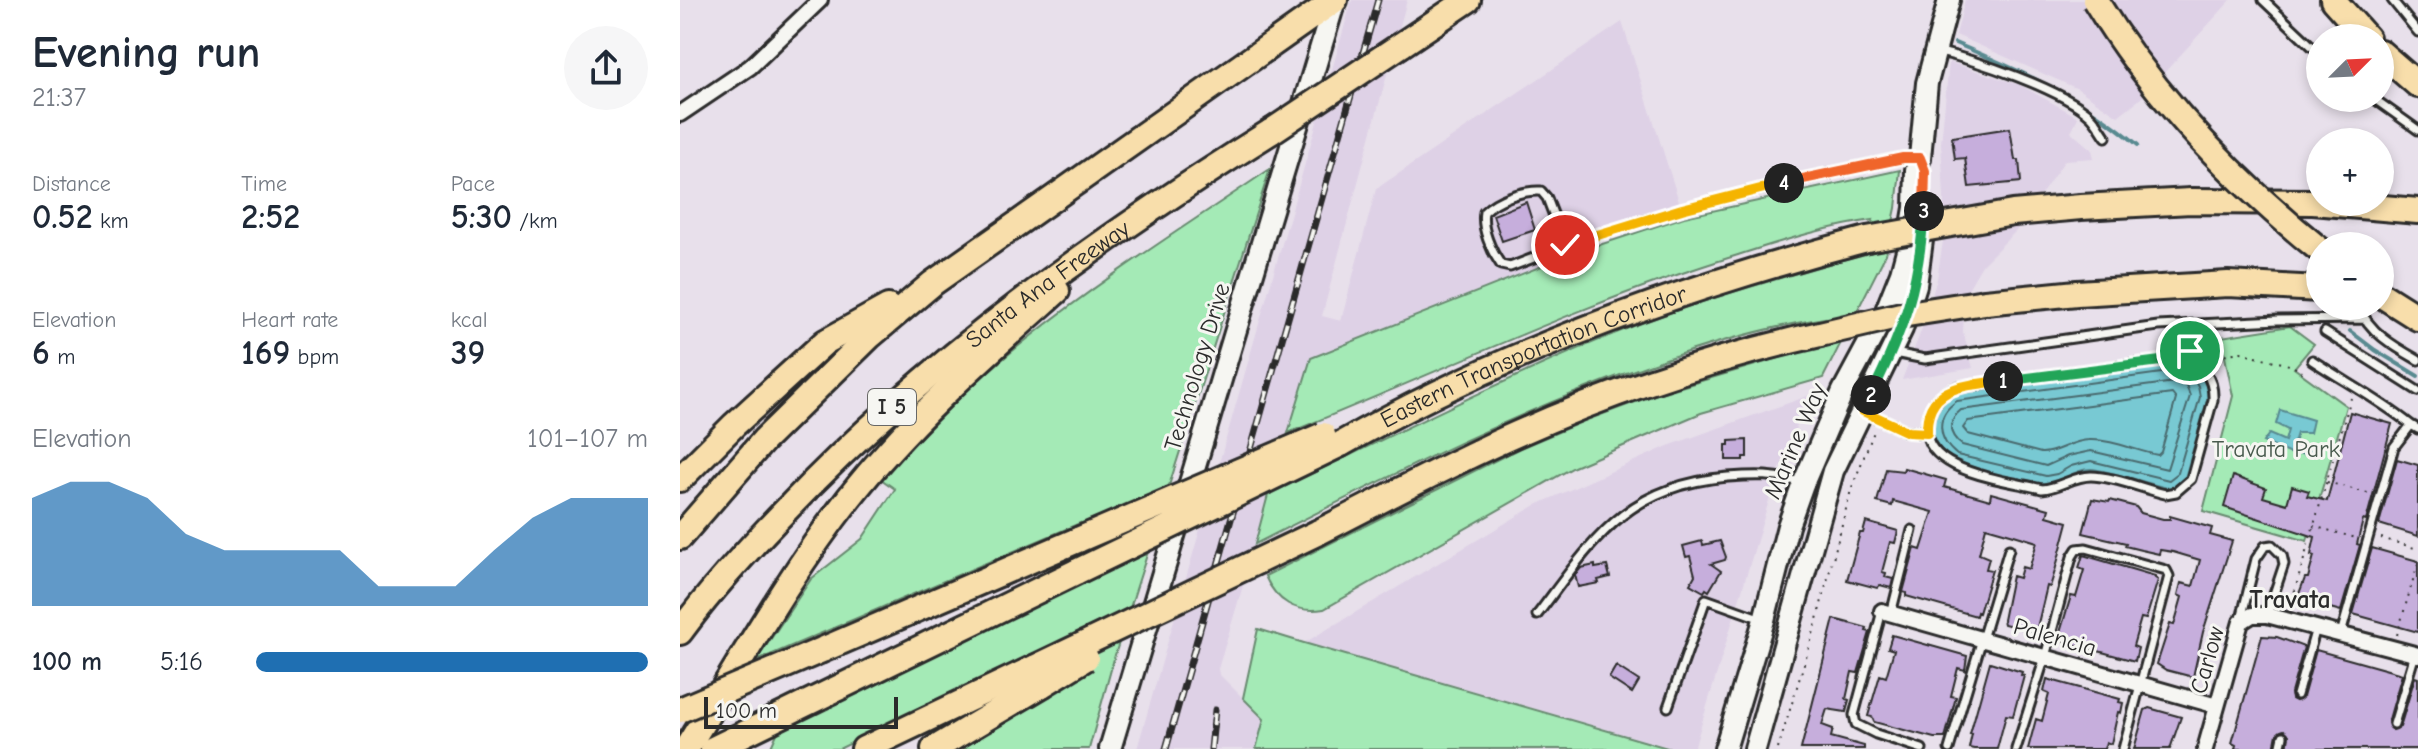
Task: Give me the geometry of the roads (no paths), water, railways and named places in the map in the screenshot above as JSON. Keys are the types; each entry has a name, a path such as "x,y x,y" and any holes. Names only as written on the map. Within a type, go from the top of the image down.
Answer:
{"highway":[{"path":"680,537 764,440 860,346 933,283 1335,0"},
{"name":"Santa Ana Freeway","path":"680,632 748,550 877,419 1023,299 1181,188 1468,0"},
{"path":"2095,0 2138,65 2183,121 2281,218 2306,239"},
{"path":"2333,0 2354,24"},
{"path":"2394,64 2418,85"},
{"name":"Eastern Transportation Corridor","path":"1340,436 1645,306 1768,264 1867,239 1999,215 2191,201 2298,202 2418,211"},
{"path":"686,749 819,541 849,498 900,438 947,390 1138,219"},
{"path":"680,479 825,342 933,283"},
{"path":"864,749 1039,676 1194,592 1519,433 1618,393 1764,347 1901,315 1985,302 2228,284 2306,288"},
{"path":"2394,295 2418,298"},
{"path":"2394,303 2418,318"},
{"path":"680,710 1080,539 1340,436"},
{"path":"713,749 1078,571 1340,436"},
{"path":"934,749 1039,676"}],"main road":[{"name":"Technology Drive","path":"1110,749 1335,0"},
{"name":"Marine Way","path":"1725,749 1764,620 1788,526 1803,484 1843,391 1885,313 1901,273 1915,208 1916,170 1920,158 1927,83 1949,0"},
{"name":"Marine Way","path":"1755,749 1833,471 1871,415 1916,285 1925,171 1920,158"}],"street":[{"path":"680,114 750,67 820,0"},
{"name":"Palencia","path":"1886,612 2217,706"},
{"name":"Carlow","path":"2205,749 2241,622 2252,615 2267,615 2417,654"}],"lane":[{"path":"2263,0 2306,41"},
{"path":"2392,0 2418,32"},
{"path":"1934,50 2023,79 2072,103 2092,116 2106,137"},
{"path":"2393,112 2418,130"},
{"path":"1565,245 1547,198 1541,191 1530,190 1490,206 1484,212 1482,221 1501,265 1510,267 1565,245 1682,209 1798,179 1903,158 1920,158"},
{"path":"1892,352 1925,359 2158,326 2306,320"},
{"path":"2365,320 2389,342 2418,360"},
{"path":"2325,332 2418,391"},
{"path":"2184,358 2202,367 2214,387 2191,479 2176,492 2165,494 2093,476 2079,477 2055,488 2042,489 1948,464 1930,445 1927,433 1926,422 1937,400 1957,387 2184,358"},
{"path":"2312,360 2414,427 2394,447 2341,634"},
{"path":"1871,415 1908,432 1927,433"},
{"path":"1537,615 1592,542 1639,501 1712,479 1782,476 1803,484"},
{"path":"1912,530 1854,715 1856,724 1922,749"},
{"path":"2241,622 2256,559 2265,546 2272,545 2282,555 2284,564 2267,615"},
{"path":"2016,749 2072,557 2077,549 2086,548 2166,570 2168,584 2123,749"},
{"path":"1949,749 2009,549"},
{"path":"1668,707 1706,599 1764,620"},
{"path":"2297,695 2317,628"},
{"path":"2394,724 2417,654"},
{"path":"2280,749 2283,736"}],"water":[{"path":"2178,363 2198,370 2206,383 2208,397 2185,478 2178,485 2168,488 2091,469 2079,471 2057,482 2026,481 1955,462 1945,456 1934,439 1934,420 1938,410 1953,394"},
{"path":"2280,410 2313,420 2310,433 2297,433 2294,443 2311,446 2312,455 2288,453 2263,442 2269,434 2285,441 2288,430 2276,424"}],"waterway":[{"path":"1955,43 2073,99 2138,145"},
{"path":"2350,331 2418,376"}],"railway":[{"path":"1166,749 1378,0"},
{"path":"1211,749 1215,710"}],"district":[{"name":"Travata","path":"2290,600"}],"park label":[{"name":"Travata Park","path":"2276,449"}]}
